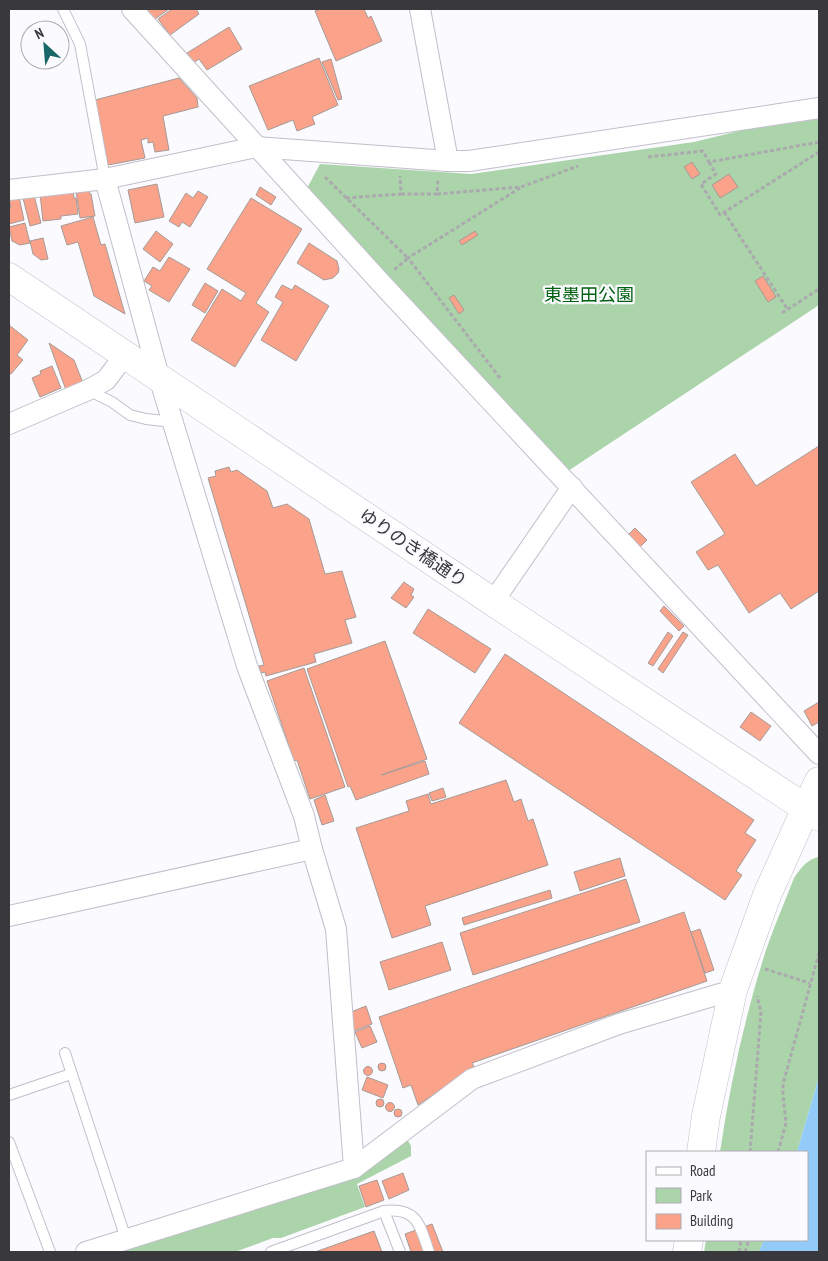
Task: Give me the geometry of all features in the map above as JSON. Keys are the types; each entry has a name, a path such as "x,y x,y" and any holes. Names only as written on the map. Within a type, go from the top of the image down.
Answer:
{"main road":[{"name":"ゆりのき橋通り","path":"9,277 493,602 812,812"},
{"path":"701,1151 706,1116 744,989 768,896 812,812 819,781"}],"street":[{"path":"132,9 381,283 572,486 819,754"},
{"path":"420,9 443,169"},
{"path":"9,190 105,179 256,147 443,169 468,161 819,108"},
{"path":"105,179 159,377 247,666 304,816 336,929 354,1168"},
{"path":"9,424 88,390 106,380 125,355"},
{"path":"493,602 572,486"},
{"path":"9,916 312,849"},
{"path":"86,1252 354,1168 472,1080 620,1024 744,989"}],"lane":[{"path":"63,9 80,44 105,179"},
{"path":"88,390 130,414 146,419 173,422"},
{"path":"64,1053 126,1239"},
{"path":"9,1095 71,1074"},
{"path":"9,1142 14,1160 50,1252"},
{"path":"271,1252 384,1211 397,1209 409,1214 419,1222 429,1252"},
{"path":"384,1211 400,1252"}],"path":[{"path":"710,162 819,142"},
{"path":"645,157 703,150 716,174 700,184 720,215 819,152"},
{"path":"381,283 408,258 521,187 586,163"},
{"path":"437,194 443,169"},
{"path":"325,177 408,258 502,381"},
{"path":"400,179 401,194"},
{"path":"346,198 401,194 437,194 521,187"},
{"path":"724,212 788,310"},
{"path":"782,313 819,289"},
{"path":"778,1151 786,1123 783,1084 819,953"},
{"path":"765,969 810,983"},
{"path":"744,989 762,1012 750,1151"}],"green space":[{"name":"東墨田公園","path":"819,119 819,305 568,471 305,192 320,164 471,174 694,142 743,130"},
{"path":"819,857 819,1077 797,1151 720,1151 739,1050 766,950 794,878 802,867"},
{"path":"407,1139 411,1146 411,1156 357,1184 365,1207 281,1238 273,1238 235,1252 117,1252 355,1178"},
{"path":"706,1241 764,1241 759,1252 704,1252"}],"water":[{"path":"819,1077 819,1252 759,1252 764,1241 808,1241 808,1151 797,1151"}],"building":[{"path":"146,9 169,9 155,19"},
{"path":"172,9 196,9 199,14 170,35 158,19"},
{"path":"321,9 364,9 368,18 371,16 382,41 336,61 315,11"},
{"path":"229,27 242,49 207,70 199,59 193,63 187,53"},
{"path":"319,58 338,105 312,117 315,124 297,131 293,120 268,130 249,86"},
{"path":"331,59 342,99 338,100 322,62"},
{"path":"179,78 197,98 198,107 163,116 169,150 155,152 153,142 148,143 148,138 141,140 145,158 108,165 95,100"},
{"path":"692,162 700,174 692,179 684,167"},
{"path":"729,174 738,187 720,198 712,185"},
{"path":"157,184 164,217 135,223 128,190"},
{"path":"260,187 276,197 271,205 256,195"},
{"path":"73,190 78,214 61,216 61,219 43,221 40,194"},
{"path":"86,190 91,194 95,216 80,218 76,191"},
{"path":"198,191 208,197 190,227 182,222 179,227 169,221 186,193 193,198"},
{"path":"34,195 41,223 30,226 23,198"},
{"path":"19,197 24,220 9,224 9,208 11,208 9,200"},
{"path":"251,198 302,229 256,303 269,312 235,367 191,340 222,289 241,301 246,293 207,269"},
{"path":"93,217 101,245 105,244 125,314 94,296 78,242 67,245 61,226"},
{"path":"25,223 30,243 20,245 12,241 9,227"},
{"path":"156,231 173,244 160,262 143,249"},
{"path":"475,231 478,235 462,245 459,241"},
{"path":"43,238 48,259 41,260 33,254 30,241"},
{"path":"309,243 337,261 339,269 333,278 324,280 297,263"},
{"path":"169,257 190,269 169,302 149,290 152,286 144,281 153,267 160,271"},
{"path":"763,276 776,297 768,302 755,281"},
{"path":"205,283 218,291 205,313 192,305"},
{"path":"282,285 292,290 295,285 329,306 296,361 261,340 283,302 275,297"},
{"path":"454,295 464,310 459,314 449,298"},
{"path":"9,325 28,340 17,355 23,360 11,374 9,373"},
{"path":"49,343 74,360 83,383 66,390"},
{"path":"52,366 61,388 40,397 32,378 41,374 40,371"},
{"path":"819,446 819,591 791,609 780,593 749,613 718,565 708,570 696,552 725,534 691,482 735,454 756,486"},
{"path":"229,467 231,472 237,470 267,491 273,508 287,504 309,519 325,574 342,571 356,617 345,620 352,643 314,654 316,662 266,676 265,672 261,673 259,666 264,665 208,478 216,476 215,471"},
{"path":"635,528 647,540 640,547 629,534"},
{"path":"404,582 414,589 411,595 414,597 406,608 391,598"},
{"path":"664,606 684,626 679,631 660,611"},
{"path":"428,609 491,649 475,673 413,633"},
{"path":"668,632 673,636 653,666 648,663"},
{"path":"683,632 688,635 663,673 658,669"},
{"path":"385,641 427,759 381,775 425,761 429,774 356,800 350,786 348,787 307,669"},
{"path":"505,654 754,820 745,833 756,840 736,871 742,875 725,900 459,723"},
{"path":"304,668 345,787 310,799 297,760 294,761 267,681"},
{"path":"819,702 819,722 812,726 804,711"},
{"path":"751,712 771,726 760,741 740,727"},
{"path":"506,780 514,802 521,799 528,821 533,819 548,865 425,906 431,925 392,938 356,828 409,811 406,801 428,794 431,804"},
{"path":"443,788 446,797 432,801 429,793"},
{"path":"325,795 334,821 322,825 314,800"},
{"path":"620,858 625,876 580,891 574,872"},
{"path":"626,879 640,922 473,975 460,933"},
{"path":"550,890 552,898 464,925 462,918"},
{"path":"684,912 707,981 472,1063 474,1067 418,1105 411,1085 403,1088 379,1017"},
{"path":"700,929 714,970 705,973 691,932"},
{"path":"442,942 451,970 389,990 380,962"},
{"path":"366,1006 372,1024 351,1032 351,1012"},
{"path":"370,1026 377,1042 362,1048 355,1032"},
{"path":"382,1063 386,1067 382,1071 378,1067"},
{"path":"368,1066 373,1071 368,1076 363,1071"},
{"path":"367,1077 388,1085 383,1098 362,1090"},
{"path":"380,1099 384,1103 380,1107 376,1103"},
{"path":"390,1102 395,1107 390,1112 385,1107"},
{"path":"398,1109 402,1113 398,1117 394,1113"},
{"path":"403,1173 409,1190 389,1199 382,1181"},
{"path":"377,1180 384,1200 366,1207 359,1186"},
{"path":"432,1224 443,1252 411,1252 405,1234"},
{"path":"374,1231 382,1252 315,1252"}]}
